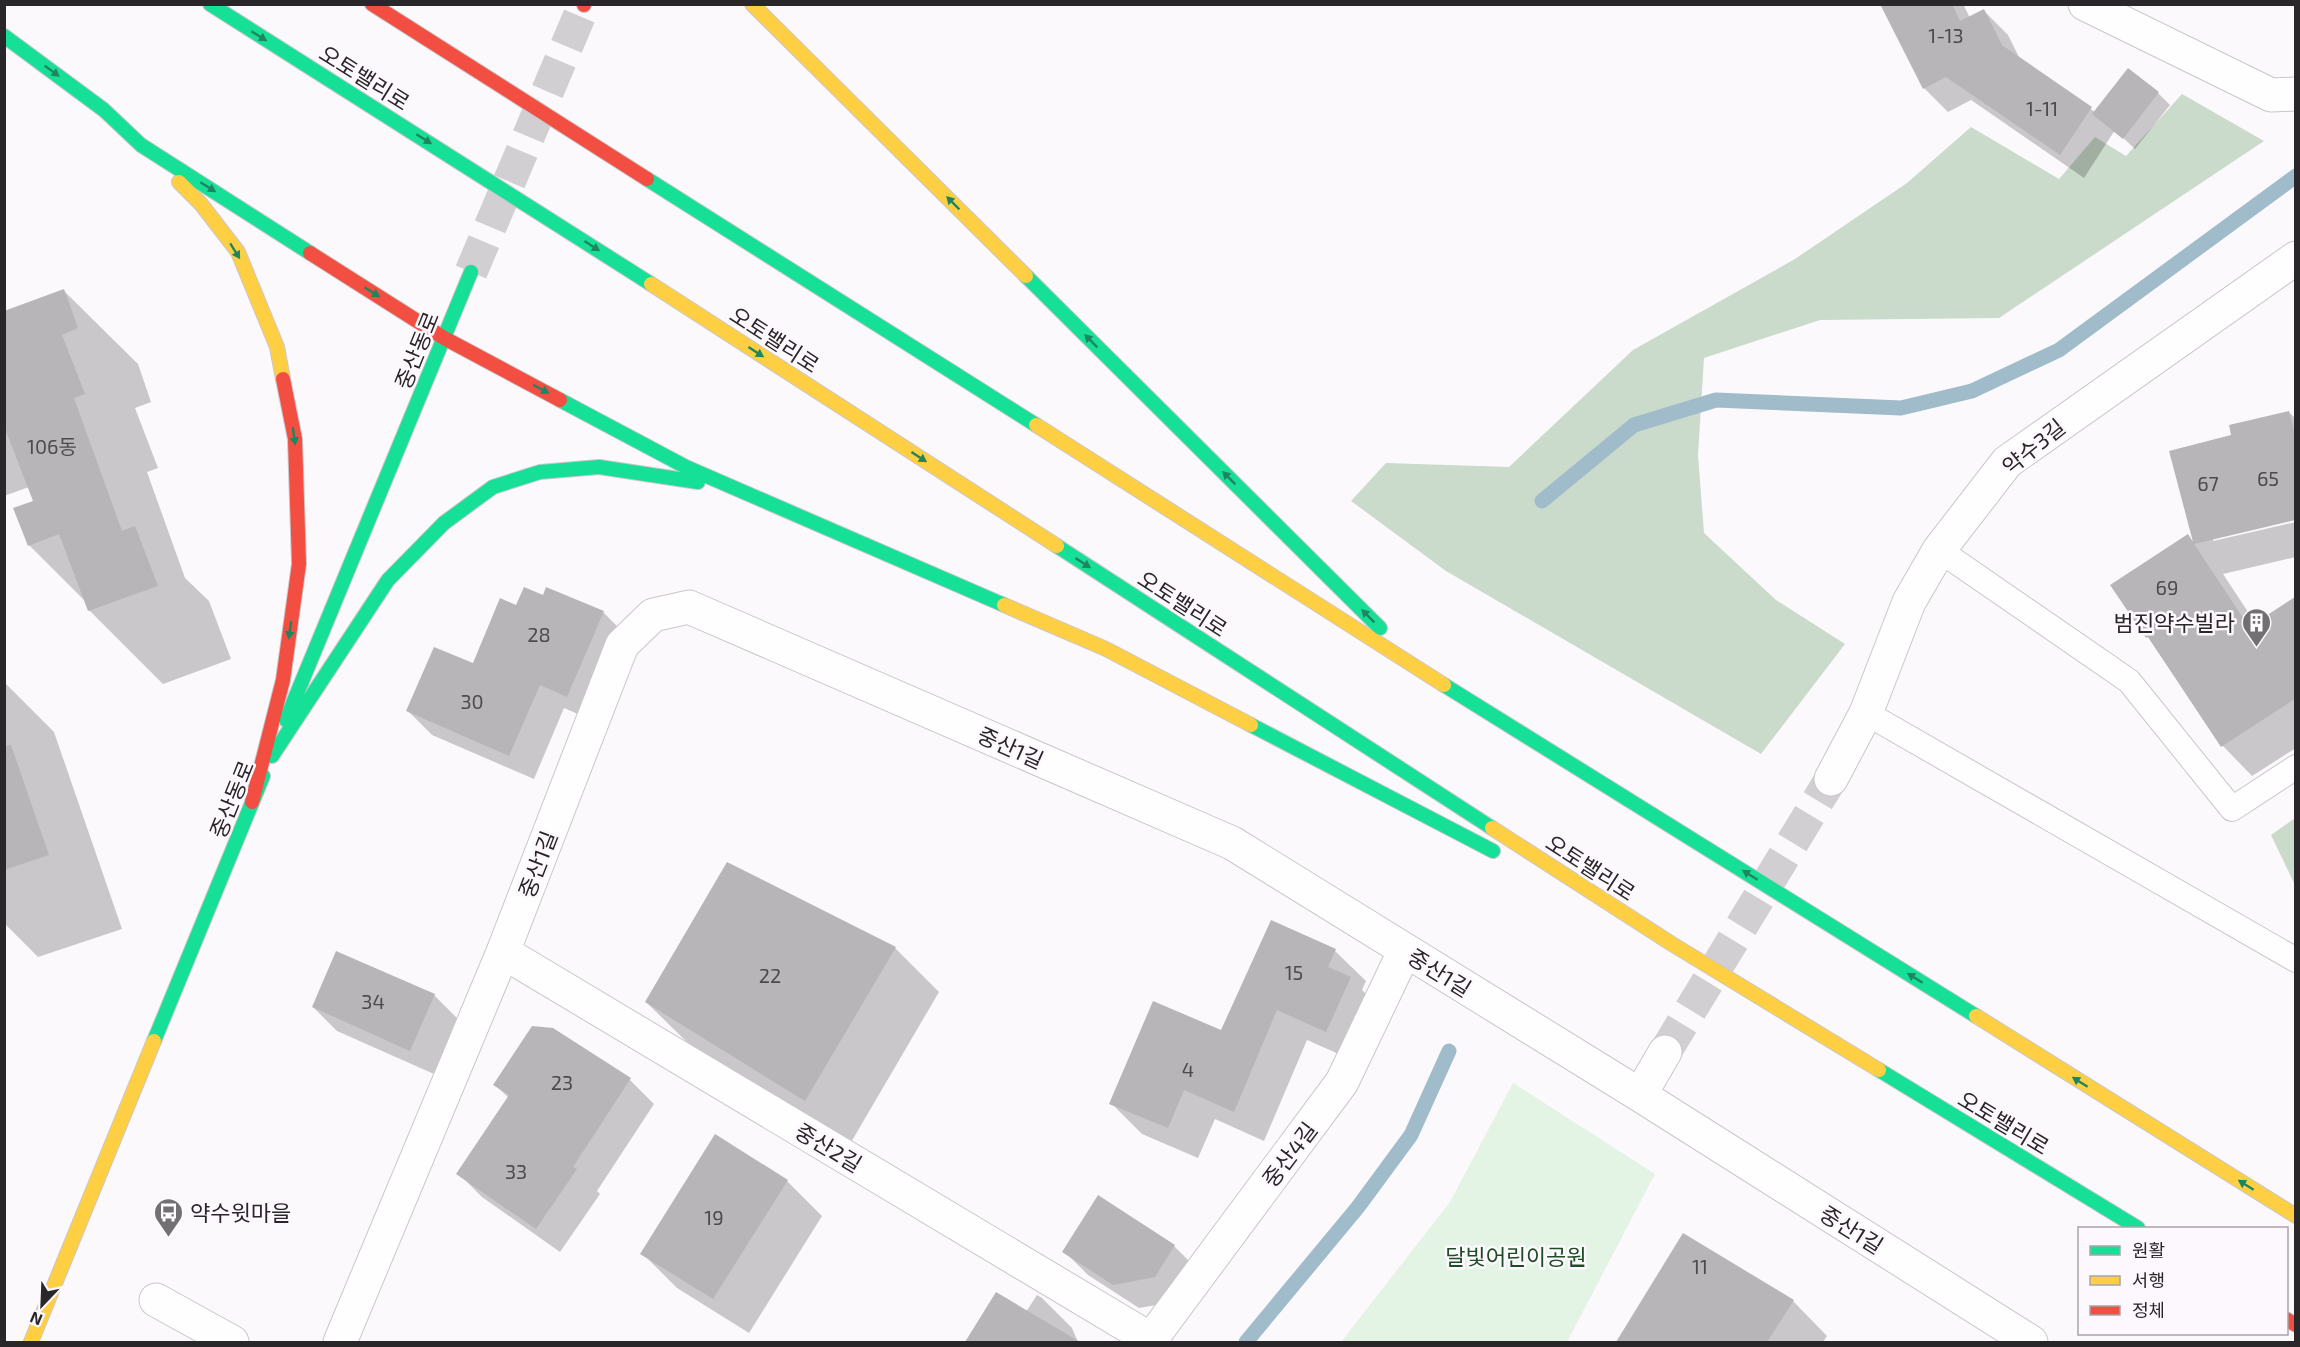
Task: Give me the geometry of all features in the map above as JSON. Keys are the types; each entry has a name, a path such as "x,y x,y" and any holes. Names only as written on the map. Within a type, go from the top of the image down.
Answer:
{"main road":[{"name":"오토밸리로","path":"210,4 553,220 1672,944 2136,1227"},
{"path":"372,4 1424,672 2295,1216"},
{"path":"752,4 1424,672"},
{"path":"4,36 104,110 201,204 238,252 277,347 295,440 298,564 283,680 252,802"},
{"path":"141,145 444,338 686,466 1106,649 1504,857"},
{"name":"중산동로","path":"31,1342 471,272"},
{"path":"268,763 388,580 444,523 493,487 540,472 599,467 735,488"},
{"path":"1536,873 1672,944"}],"street":[{"path":"2085,4 2271,95 2295,94"},
{"name":"약수3길","path":"1831,779 1866,713 1909,602 1939,550 2007,462 2295,258"},
{"name":"중산1길","path":"340,1342 503,952 622,645 653,615 689,607 1232,843 1640,1095 2031,1342"},
{"name":"중산4길","path":"1151,1342 1342,1082 1406,951"},
{"name":"중산2길","path":"503,952 1151,1342"},
{"path":"1640,1095 1665,1052"},
{"path":"156,1300 232,1342"}],"lane":[{"path":"1939,550 2129,681 2232,809 2295,767"},
{"path":"1866,713 2295,960"}],"green space":[{"path":"2182,94 2264,141 1999,318 1820,320 1704,358 1698,455 1704,533 1776,600 1845,644 1761,754 1446,571 1351,501 1386,463 1509,467 1633,350 1795,259 1907,183 1971,127 2059,179 2095,137 2126,156"},
{"path":"2295,818 2295,885 2271,835"},
{"name":"달빛어린이공원","path":"1513,1083 1655,1174 1567,1342 1341,1342 1450,1202"}],"building":[{"path":"1880,4 1952,4 1960,21 1984,9 2002,45 2092,107 2060,155 1946,77 1923,89"},
{"path":"2128,68 2159,92 2123,139 2092,114"},
{"path":"64,289 78,328 62,335 85,394 74,398 122,531 135,526 158,586 88,611 59,534 28,546 13,508 33,501 4,426 4,311"},
{"path":"2289,411 2295,435 2295,520 2194,544 2249,627 2295,597 2295,699 2221,747 2148,637 2146,638 2110,585 2188,534 2193,542 2169,451 2231,435 2229,425"},
{"path":"524,587 543,595 546,587 604,611 567,697 540,685 509,756 406,711 434,647 473,663 500,598 516,605"},
{"path":"11,745 49,855 4,870 4,746"},
{"path":"727,862 896,947 805,1101 645,1002"},
{"path":"1271,920 1336,949 1328,967 1351,977 1326,1032 1277,1010 1234,1112 1184,1090 1168,1128 1109,1104 1153,1001 1221,1030"},
{"path":"336,951 435,994 410,1051 312,1007"},
{"path":"532,1026 553,1028 631,1078 573,1167 577,1169 536,1229 456,1174 509,1095 493,1085"},
{"path":"715,1134 788,1180 713,1299 640,1254"},
{"path":"1098,1195 1175,1245 1155,1277 1113,1285 1062,1252"},
{"path":"1683,1233 1794,1300 1767,1342 1616,1342"},
{"path":"996,1292 1080,1342 965,1342"}],"waterway":[{"path":"1542,501 1634,425 1716,400 1901,408 1972,391 2059,350 2296,176"},
{"path":"1246,1342 1358,1207 1411,1135 1449,1051"}],"tunnel":[{"path":"471,272 584,5"},
{"path":"1665,1052 1831,779"}],"traffic: fast":[{"path":"210,4 651,284"},
{"path":"4,36 104,110 141,145 310,253"},
{"path":"647,179 1036,425"},
{"path":"286,720 471,272"},
{"path":"1026,276 1380,628"},
{"path":"560,400 686,467 1004,605"},
{"path":"272,756 388,580 444,523 493,487 540,472 599,467 698,482"},
{"path":"1057,546 1492,828"},
{"path":"1444,685 1976,1016"},
{"path":"1251,725 1493,851"},
{"path":"154,1041 263,776"},
{"path":"1879,1070 2136,1227"}],"traffic: slow":[{"path":"752,4 1026,276"},
{"path":"179,182 201,204 238,252 277,347 283,379"},
{"path":"651,284 1057,546"},
{"path":"1036,425 1444,685"},
{"path":"1004,605 1106,649 1251,725"},
{"path":"1492,828 1672,944 1879,1070"},
{"path":"1976,1016 2296,1216"},
{"path":"31,1342 154,1041"}],"traffic: jam":[{"path":"372,4 647,179"},
{"path":"310,253 444,338 560,400"},
{"path":"252,802 283,680 299,564 295,439 283,379"},
{"path":"2288,1320 2296,1325"}],"place":[{"name":"범진약수빌라","path":"2256,648"},
{"name":"약수윗마을","path":"169,1238"}]}
